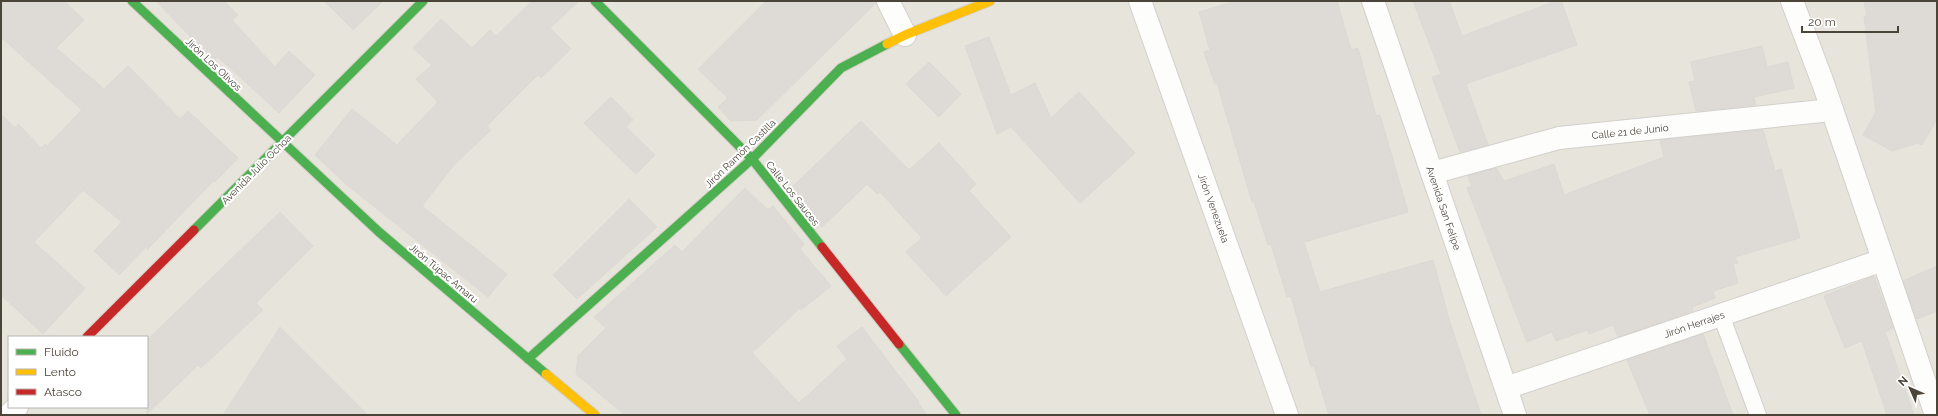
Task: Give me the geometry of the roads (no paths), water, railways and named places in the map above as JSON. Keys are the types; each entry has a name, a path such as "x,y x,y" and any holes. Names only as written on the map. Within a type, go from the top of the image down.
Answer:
{"street":[{"name":"Jirón Los Olivos","path":"132,1 283,142"},
{"name":"Avenida Julio Ochoa","path":"88,336 423,1"},
{"name":"Calle Los Sauces","path":"595,1 752,159 956,415"},
{"path":"888,1 905,35"},
{"name":"Jirón Ramón Castilla","path":"528,359 752,159 841,68 905,35 990,1"},
{"name":"Jirón Venezuela","path":"1140,1 1287,415"},
{"name":"Avenida San Felipe","path":"1373,1 1515,415"},
{"path":"1792,1 1832,110 1936,415"},
{"name":"Calle 21 de Junio","path":"1432,173 1559,138 1832,110"},
{"name":"Jirón Túpac Amaru","path":"283,142 379,232 595,415"},
{"name":"Jirón Herrajes","path":"1506,388 1883,260"}],"lane":[{"path":"1721,315 1758,415"}]}
